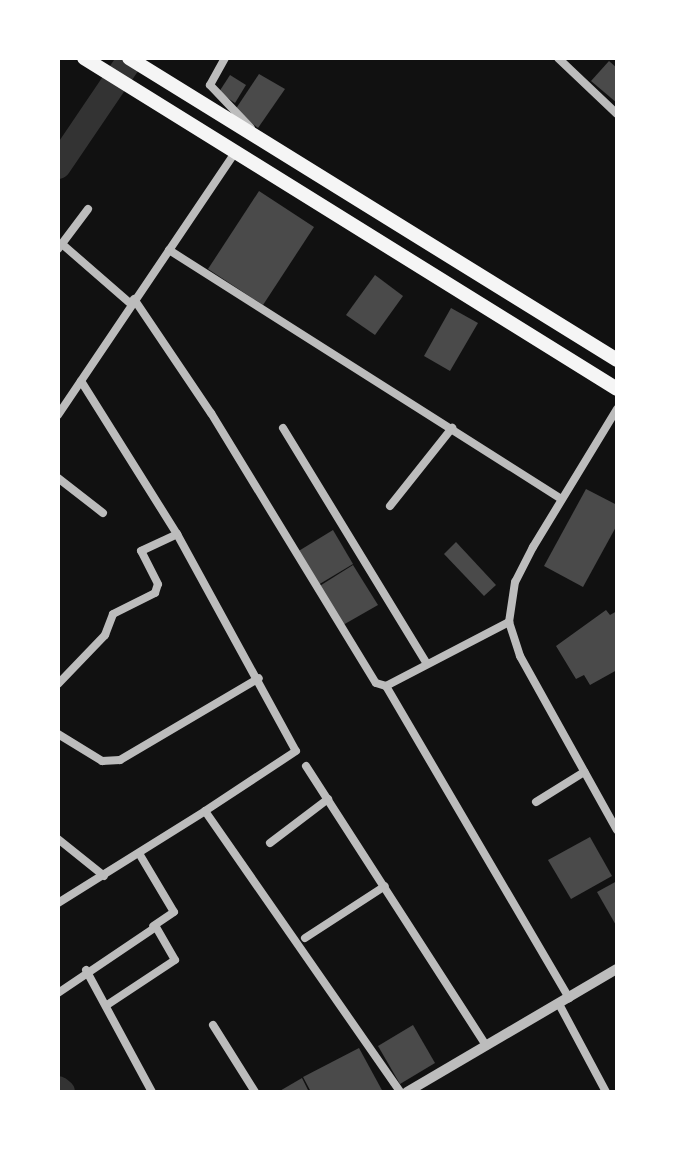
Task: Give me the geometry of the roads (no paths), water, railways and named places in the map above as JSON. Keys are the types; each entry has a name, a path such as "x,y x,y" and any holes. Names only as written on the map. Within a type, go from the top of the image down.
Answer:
{"main road":[{"path":"129,58 617,360"},
{"path":"90,61 617,389"}],"street":[{"path":"225,58 210,85 258,136"},
{"path":"558,58 617,114"},
{"path":"58,415 236,151"},
{"path":"88,209 60,246 132,301 211,413 371,678 386,686 569,998"},
{"path":"169,250 560,498"},
{"path":"58,903 140,855 296,751 259,678 177,534 81,381"},
{"path":"617,409 560,498 515,582 509,622 520,656 617,830"},
{"path":"283,428 427,664"},
{"path":"390,506 452,428"},
{"path":"58,478 103,513"},
{"path":"58,684 103,637 113,614 155,593 158,584 141,551 177,534"},
{"path":"386,686 509,622"},
{"path":"58,734 102,761 115,761 259,678"},
{"path":"306,766 486,1045"},
{"path":"536,802 584,772"},
{"path":"270,843 328,799"},
{"path":"205,811 400,1092"},
{"path":"58,839 104,876"},
{"path":"58,993 86,970 174,912 140,855"},
{"path":"305,938 385,886"},
{"path":"107,1005 175,960 176,953 153,926"},
{"path":"407,1092 424,1088 486,1045 617,969"},
{"path":"86,970 152,1092"},
{"path":"559,1004 606,1092"},
{"path":"213,1025 255,1092"}],"waterway":[{"path":"58,166 131,58"},
{"path":"58,1089 62,1092"}]}
